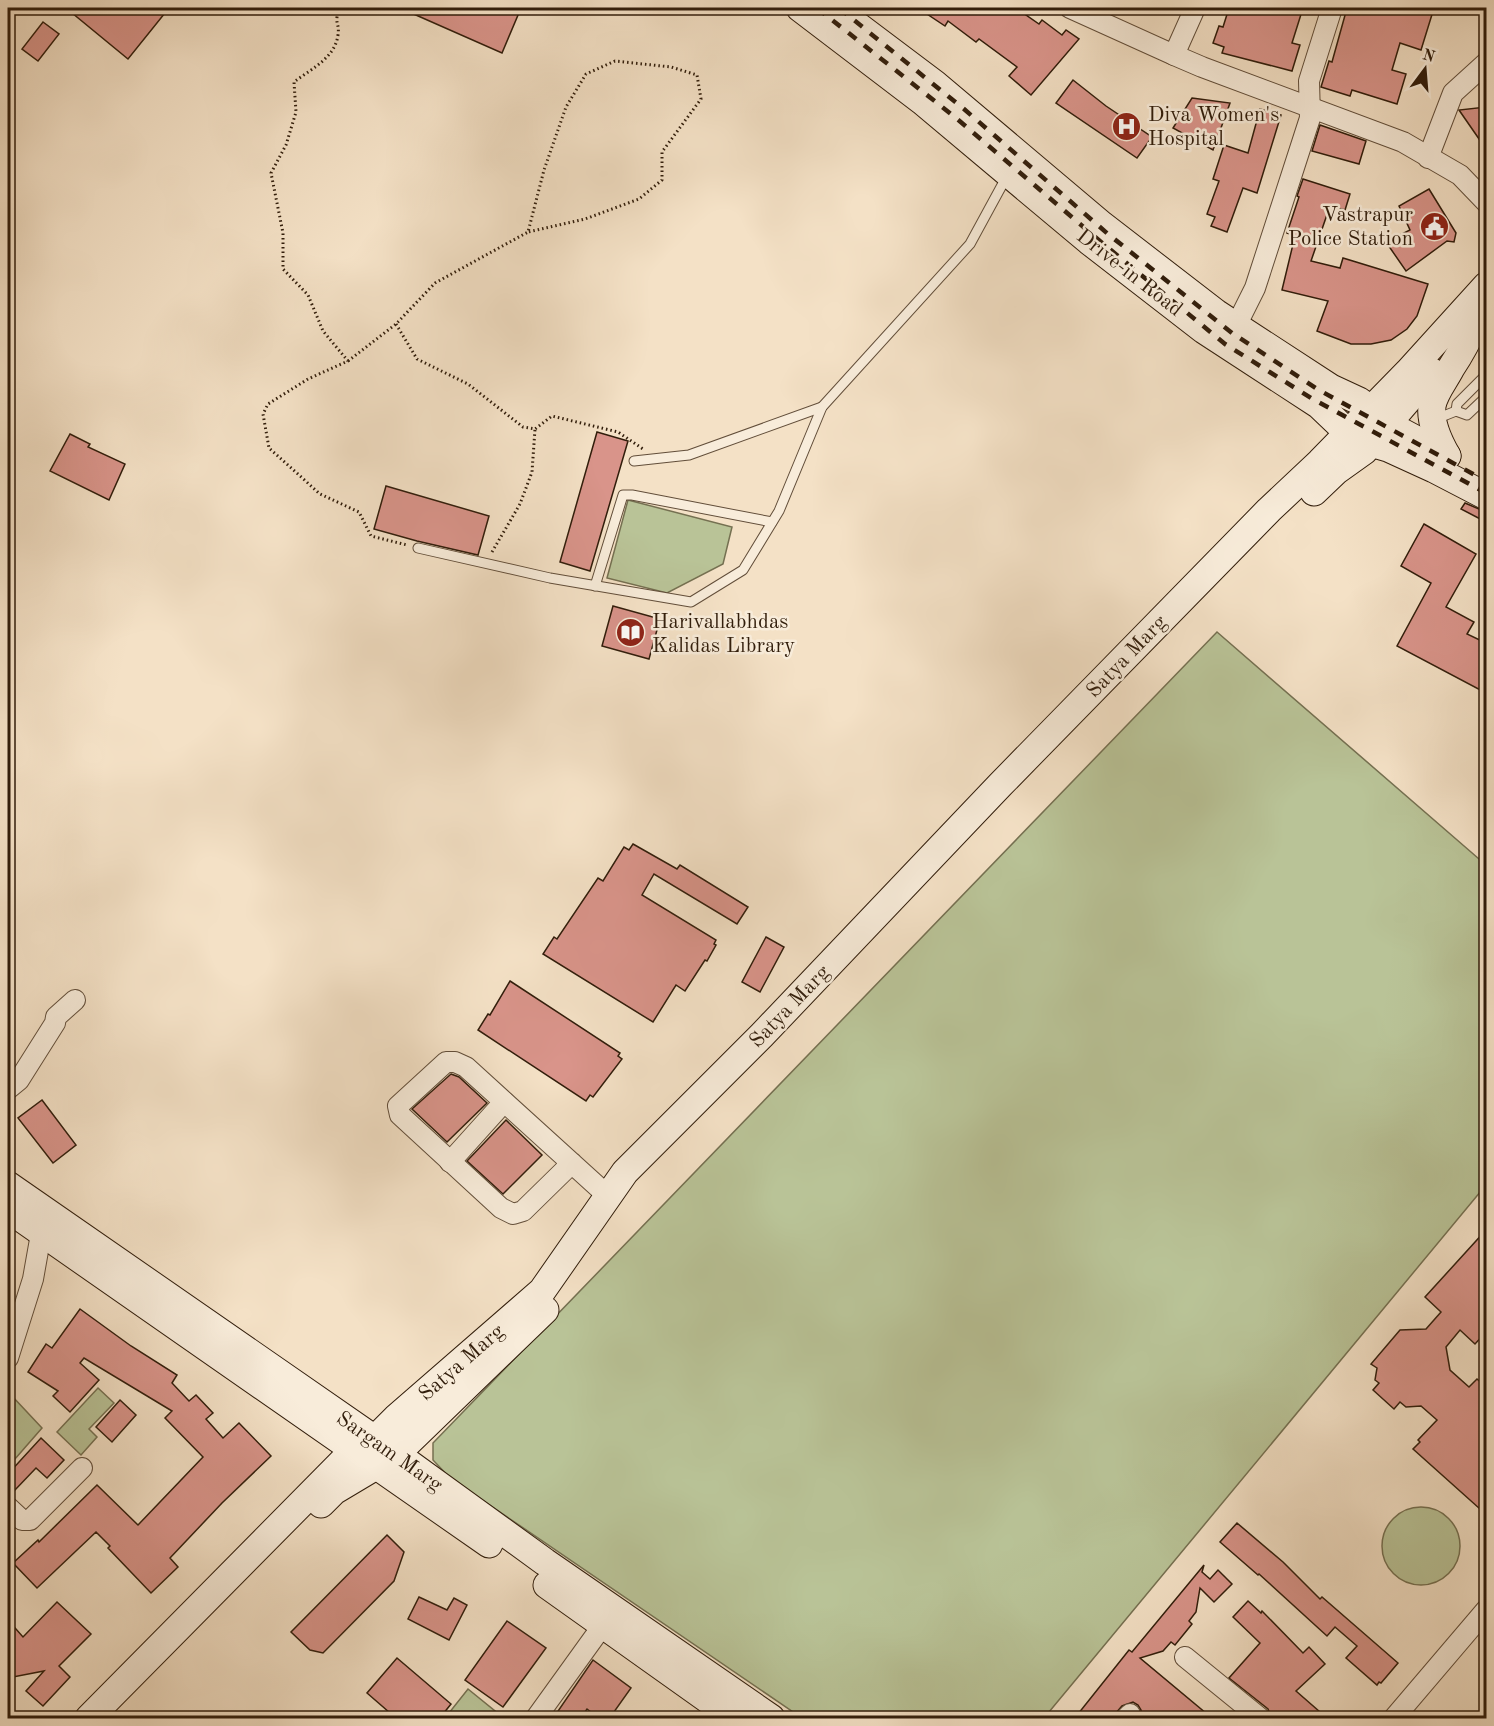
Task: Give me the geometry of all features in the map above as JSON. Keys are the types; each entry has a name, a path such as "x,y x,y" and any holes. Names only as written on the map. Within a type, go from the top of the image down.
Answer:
{"main road":[{"name":"Drive-in Road","path":"802,8 922,101 1089,241 1204,330 1319,405 1341,426 1370,427 1447,456 1486,477"},
{"name":"Drive-in Road","path":"834,8 935,84 1111,231 1216,313 1331,388 1359,401 1370,427 1388,448 1486,496"},
{"name":"Satya Marg","path":"109,1719 375,1451 396,1418 542,1291 625,1172 702,1106 1283,522 1336,471 1364,451 1370,427 1408,372 1486,286"},
{"name":"Satya Marg","path":"1370,427 1481,316"},
{"path":"1447,456 1439,441 1445,415 1432,405 1481,316"},
{"name":"Satya Marg","path":"89,1719 375,1451 540,1316 632,1189 702,1106"},
{"name":"Sargam Marg","path":"8,1185 375,1451 603,1625 735,1719"},
{"name":"Sargam Marg","path":"8,1209 41,1234 545,1562 771,1719"}],"street":[{"path":"1070,8 1202,67 1403,142 1460,175 1486,202"},
{"path":"1174,54 1195,8"},
{"path":"1236,326 1255,288 1310,118 1309,81 1332,8"},
{"path":"1428,158 1453,93 1486,63"},
{"path":"8,1089 19,1080 55,1023 56,1017 75,1000"},
{"path":"572,1163 523,1211 513,1214 501,1208 450,1162 400,1115 398,1106 446,1062 455,1062 466,1067 504,1102 572,1163 608,1196"},
{"path":"450,1162 504,1102"},
{"path":"8,1358 33,1279 41,1234"},
{"path":"8,1507 22,1520 30,1520 82,1468"},
{"path":"1394,1719 1486,1610"},
{"path":"536,1719 603,1625"},
{"path":"1185,1657 1260,1719"}],"lane":[{"path":"418,548 595,586 691,602 744,570 779,511 822,407 970,244 1008,173"},
{"path":"1445,415 1486,375"},
{"path":"1445,415 1467,415 1486,397"},
{"path":"634,461 689,455 822,407"},
{"path":"595,586 623,495 698,506 772,522"}],"path":[{"path":"348,361 323,331 308,295 283,269 283,233 271,173 286,145 296,112 294,82 331,55 339,34 335,19 341,8 350,8"},
{"path":"418,548 371,536 359,512 320,494 270,448 263,414 268,404 308,380 348,361 396,324 435,283 528,232 585,219 639,199 662,180 662,152 701,99 697,75 671,67 615,62 586,74 566,107 544,170 528,232"},
{"path":"396,324 417,359 468,384 523,427 536,429"},
{"path":"486,564 520,504 532,472 536,429 552,416 618,432 655,459"}],"green space":[{"path":"628,500 732,527 723,564 667,593 607,578"},
{"path":"1217,632 1486,865 1486,1185 1044,1718 802,1718 450,1478 433,1460 433,1443"},
{"path":"98,1388 114,1403 89,1429 97,1437 81,1455 57,1432"},
{"path":"12,1396 42,1428 8,1467 8,1404"},
{"path":"1413,1507 1429,1507 1443,1513 1454,1524 1460,1538 1460,1554 1454,1568 1443,1579 1429,1585 1413,1585 1399,1579 1388,1568 1382,1554 1382,1538 1388,1524 1399,1513"},
{"path":"468,1689 495,1711 490,1718 445,1718"}],"building":[{"path":"66,8 169,8 128,59"},
{"path":"400,8 521,8 502,53"},
{"path":"918,8 1016,8 1039,24 1042,20 1062,35 1066,30 1079,39 1031,95 1009,76 1017,67 979,39 976,42 948,21 945,26"},
{"path":"1229,8 1303,8 1292,43 1300,45 1292,71 1222,53 1224,47 1213,43 1219,26 1223,27"},
{"path":"1347,8 1434,8 1421,50 1400,43 1392,70 1406,74 1397,104 1352,90 1350,96 1321,87 1329,61 1332,62"},
{"path":"43,22 59,34 38,61 22,49"},
{"path":"1073,80 1152,137 1137,158 1056,103"},
{"path":"1192,98 1230,103 1213,150 1173,128"},
{"path":"1486,107 1486,149 1459,110"},
{"path":"1260,109 1281,115 1257,193 1243,188 1227,232 1211,226 1215,217 1207,214 1219,181 1213,179 1224,145 1248,153"},
{"path":"1320,125 1366,141 1359,164 1312,151"},
{"path":"1303,179 1350,194 1345,210 1330,206 1311,261 1340,268 1343,258 1428,284 1417,316 1407,329 1391,340 1371,344 1351,344 1317,331 1328,301 1282,290 1295,236 1287,233"},
{"name":"Vastrapur Police Station","path":"1429,189 1456,233 1454,242 1447,241 1406,271 1386,242 1410,230 1399,206"},
{"path":"597,432 628,441 590,571 560,562"},
{"path":"70,434 90,444 88,447 125,464 109,500 50,471"},
{"path":"386,486 489,516 478,555 374,529"},
{"path":"1465,503 1486,512 1486,522 1461,509"},
{"path":"1424,524 1476,554 1446,607 1474,622 1467,634 1486,643 1486,693 1397,646 1431,583 1401,566"},
{"name":"Harivallabhdas Kalidas Library","path":"613,606 660,619 649,659 602,646"},
{"path":"633,844 677,869 680,865 748,907 737,924 654,874 642,895 716,940 714,944 716,945 685,991 676,985 653,1022 543,954 554,937 557,939 598,878 603,881 624,847 629,850"},
{"path":"766,937 784,947 760,992 742,982"},
{"path":"510,981 620,1053 618,1056 622,1059 593,1097 590,1095 586,1101 478,1030 488,1014 490,1015"},
{"path":"451,1074 459,1077 487,1103 447,1142 412,1109"},
{"path":"42,1100 76,1145 53,1163 18,1118"},
{"path":"506,1120 542,1155 503,1194 467,1161"},
{"path":"1486,1230 1486,1332 1475,1344 1460,1330 1446,1347 1450,1370 1469,1387 1477,1379 1486,1387 1486,1501 1480,1509 1413,1449 1420,1442 1418,1440 1437,1420 1421,1406 1406,1407 1400,1402 1394,1409 1373,1390 1379,1383 1375,1380 1377,1368 1371,1364 1400,1330 1426,1329 1441,1312 1425,1297"},
{"path":"80,1309 131,1346 177,1375 172,1383 189,1401 196,1395 213,1413 206,1419 223,1438 239,1423 271,1456 170,1558 178,1567 151,1593 108,1548 110,1546 96,1532 37,1588 13,1563 38,1540 39,1542 97,1485 138,1525 203,1457 165,1418 172,1411 84,1358 80,1363 99,1380 70,1412 53,1396 58,1391 28,1372 46,1344 52,1348"},
{"path":"120,1400 136,1415 112,1442 96,1427"},
{"path":"41,1438 64,1460 47,1478 36,1468 15,1490 8,1484 8,1474"},
{"path":"1237,1523 1283,1562 1320,1599 1322,1597 1398,1663 1381,1683 1377,1685 1346,1658 1357,1646 1335,1627 1327,1636 1220,1542"},
{"path":"387,1535 404,1552 394,1581 323,1653 310,1650 291,1632"},
{"path":"1204,1565 1202,1572 1210,1579 1218,1570 1232,1584 1214,1602 1200,1588 1196,1612 1189,1621 1192,1624 1175,1645 1171,1642 1163,1651 1140,1658 1213,1719 1141,1719 1141,1710 1133,1702 1122,1706 1114,1719 1074,1719 1129,1650 1132,1652"},
{"path":"419,1597 447,1610 454,1598 467,1605 449,1640 408,1619"},
{"path":"1248,1601 1261,1613 1262,1611 1303,1653 1309,1647 1325,1664 1296,1691 1328,1719 1272,1719 1268,1709 1229,1678 1260,1643 1233,1617"},
{"path":"57,1602 91,1634 59,1666 70,1677 43,1706 26,1691 44,1671 13,1677 8,1671 8,1620 23,1637"},
{"path":"507,1621 546,1648 503,1707 465,1680"},
{"path":"397,1658 451,1704 439,1719 397,1719 367,1693"},
{"path":"593,1660 631,1688 609,1719 600,1719 587,1709 580,1719 563,1719 556,1714"}],"railway":[{"path":"817,8 956,118 1225,344 1311,398 1486,493"},
{"path":"839,8 964,109 1108,234 1232,333 1317,389 1486,481"}],"place":[{"name":"Diva Women's Hospital","path":"1127,126"},
{"name":"Vastrapur Police Station","path":"1434,226"},
{"name":"Harivallabhdas Kalidas Library","path":"631,633"}]}
